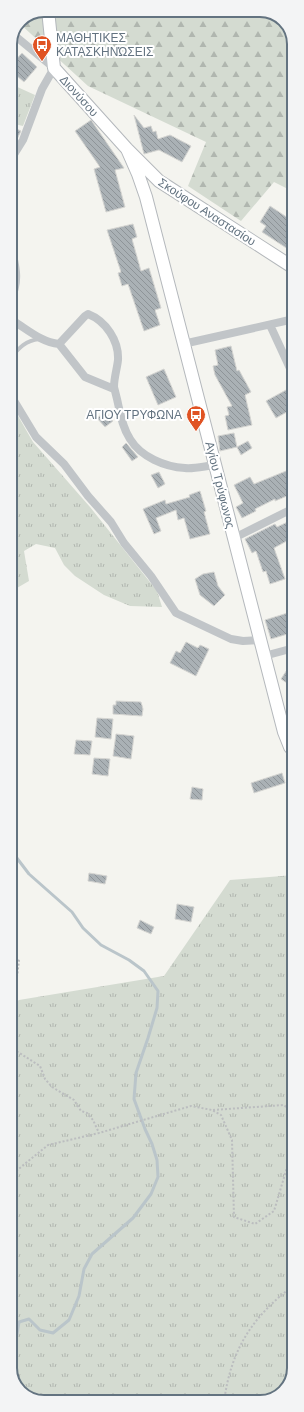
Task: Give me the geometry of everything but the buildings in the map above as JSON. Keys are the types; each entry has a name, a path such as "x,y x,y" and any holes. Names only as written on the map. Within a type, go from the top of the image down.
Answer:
{"main road":[{"name":"Διονύσου","path":"49,17 54,68 127,149"},
{"name":"Σκούφου Αναστασίου","path":"127,149 159,181 287,263"},
{"name":"Αγίου Τρύφωνος","path":"127,149 146,197 287,740"},
{"path":"146,197 147,187 150,183 159,181"}],"street":[{"path":"17,150 23,140 42,89 54,68 18,39"},
{"path":"17,324 40,339 52,344 59,344 88,314 104,324 112,334 116,347 118,359 114,379 114,389 118,409 130,440 140,451 153,460 169,465 185,468 215,465"},
{"path":"183,344 287,321"},
{"path":"270,325 287,362"},
{"path":"59,344 84,377 114,389"},
{"path":"17,406 36,437 64,464 151,576 176,612 231,639 242,641 260,640"},
{"path":"234,538 287,512"},
{"path":"264,656 287,650"}],"lane":[{"path":"17,350 28,341 40,339"}],"path":[{"path":"17,960 17,971"},
{"path":"17,1051 40,1066 45,1079 52,1087 74,1100 81,1110 87,1113 93,1120 99,1133"},
{"path":"17,1170 48,1145 99,1133 191,1106 212,1110 284,1104 287,1107"},
{"path":"212,1110 221,1115 232,1140 234,1217 255,1224 274,1211 287,1167"},
{"path":"225,1395 228,1375 233,1359 248,1331 269,1305 287,1291"}],"green space":[{"path":"44,17 262,17 270,19 278,24 284,32 287,40 287,188 274,182 241,221 188,186 206,142 88,86 23,27 25,25 34,19"},
{"path":"17,87 35,95 23,126 17,125"},
{"path":"17,414 33,442 90,507 157,591 162,607 130,606 104,595 75,576 64,565 55,548 36,544 24,551 29,581 17,588"},
{"path":"287,876 287,1368 285,1378 278,1388 269,1394 264,1395 42,1395 34,1393 26,1388 20,1380 17,1372 17,1002 164,976 230,880"}],"waterway":[{"path":"17,858 29,874 72,912 83,928 101,945 129,960 144,971 158,991 157,1008 136,1073 134,1099 157,1160 158,1177 151,1194 133,1218 92,1254 84,1269 79,1296 69,1320 53,1333 40,1330 29,1319 19,1322 17,1334"}],"place":[{"name":"ΜΑΘΗΤΙΚΕΣ ΚΑΤΑΣΚΗΝΏΣΕΙΣ","path":"42,62"},
{"name":"ΑΓΙΟΥ ΤΡΥΦΩΝΑ","path":"196,432"}]}
